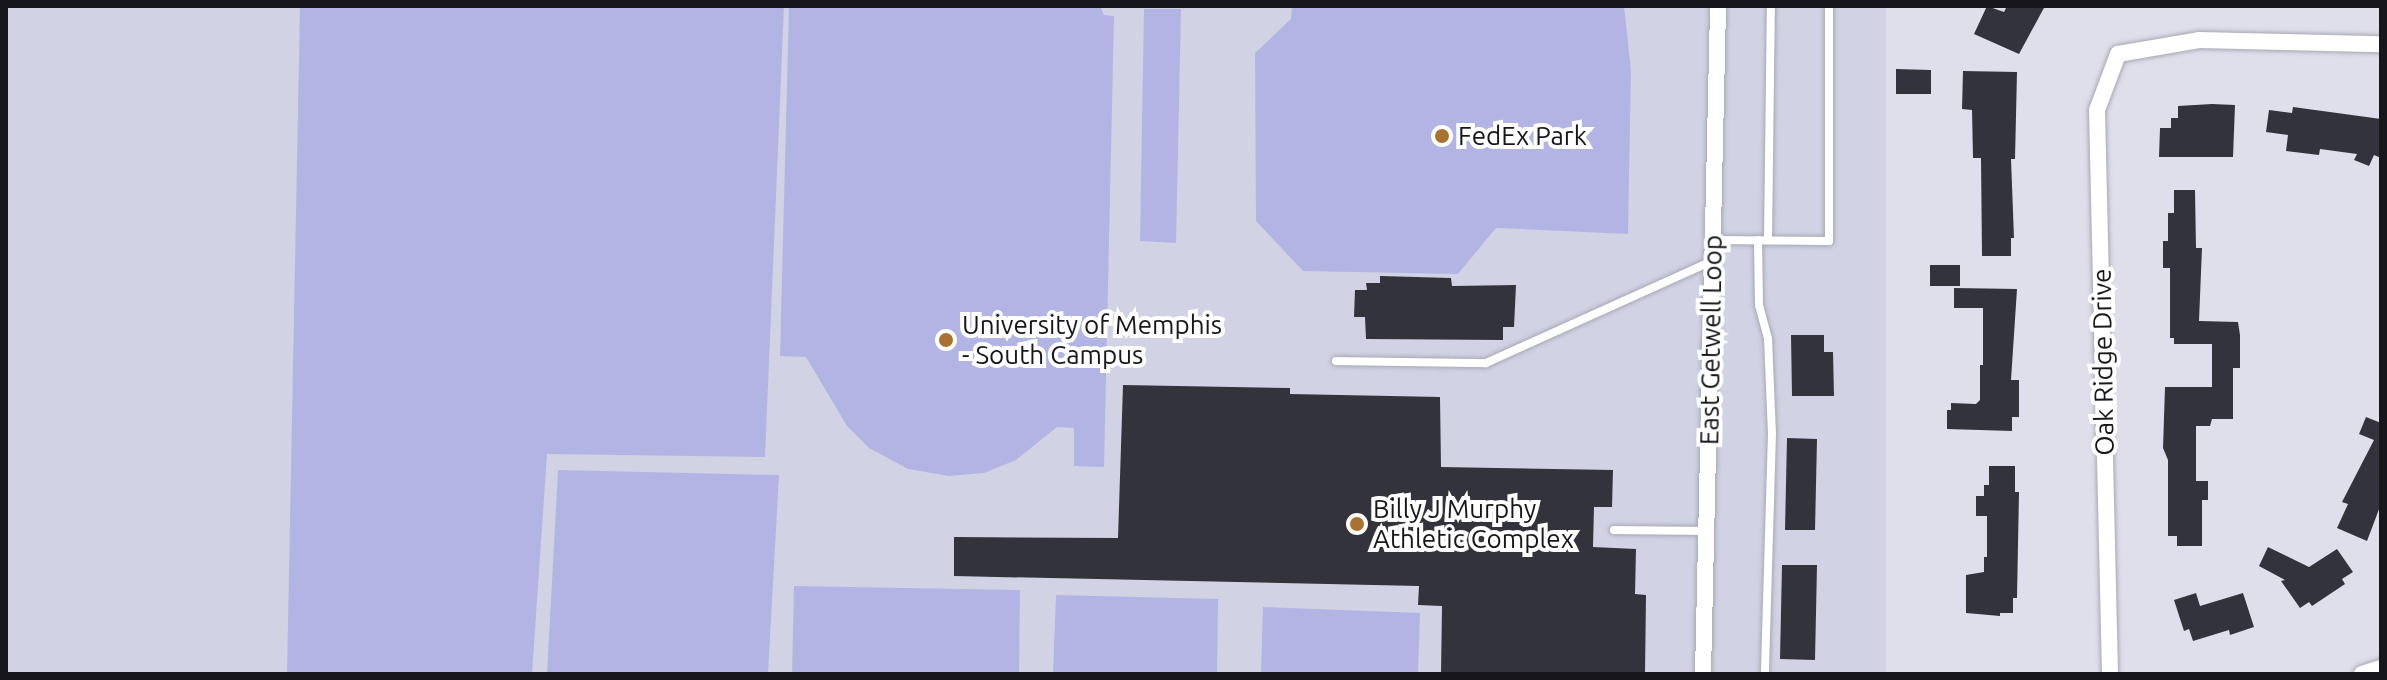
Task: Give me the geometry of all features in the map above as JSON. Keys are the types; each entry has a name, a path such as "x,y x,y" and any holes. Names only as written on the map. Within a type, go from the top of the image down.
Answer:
{"street":[{"name":"East Getwell Loop","path":"1703,674 1718,6"},
{"name":"Oak Ridge Drive","path":"2110,674 2097,110 2118,54 2199,40 2381,44"},
{"path":"2362,674 2381,668"}],"lane":[{"path":"1768,240 1771,6"},
{"path":"1713,240 1829,241 1829,6"},
{"path":"1758,240 1759,305 1768,339 1772,433 1765,674"},
{"path":"1336,361 1486,363 1713,260"},
{"path":"1614,530 1706,531"}],"shaded area":[{"name":"University of Memphis - South Campus","path":"6,6 1886,6 1886,674 6,674"},
{"path":"300,6 784,6 765,457 547,454 532,674 287,674"},
{"path":"789,6 1100,6 1104,15 1114,16 1104,467 1074,466 1074,428 1057,427 1016,460 984,473 949,476 908,469 869,448 847,426 806,357 780,356"},
{"name":"FedEx Park","path":"1292,6 1624,6 1631,71 1628,234 1496,228 1458,274 1303,271 1256,221 1255,53 1291,19"},
{"path":"1144,9 1181,9 1176,243 1140,241"},
{"path":"558,470 779,475 768,674 547,674"},
{"path":"794,586 1020,590 1019,674 792,674"},
{"path":"1056,595 1218,599 1217,674 1053,674"},
{"path":"1263,607 1420,613 1418,674 1261,674"}],"building":[{"path":"1987,6 2004,12 2007,6 2045,6 2019,54 1974,34"},
{"path":"1896,69 1931,70 1931,94 1896,94"},
{"path":"1963,71 2017,72 2015,159 2011,159 2014,238 2011,238 2011,256 1982,256 1981,158 1973,158 1972,110 1962,109"},
{"path":"2235,105 2233,157 2159,157 2160,128 2171,128 2171,118 2178,118 2178,106"},
{"path":"2293,107 2381,119 2381,158 2374,155 2369,166 2354,160 2357,154 2320,149 2319,155 2286,151 2288,135 2266,132 2269,110 2292,113"},
{"path":"2174,190 2195,190 2196,248 2202,248 2199,321 2238,322 2240,335 2240,368 2233,368 2233,419 2212,419 2210,426 2196,426 2196,481 2208,481 2208,500 2202,500 2202,546 2177,546 2177,536 2168,536 2168,460 2163,448 2165,387 2212,387 2212,344 2174,344 2174,338 2170,338 2170,268 2163,268 2163,241 2168,241 2168,213 2174,213"},
{"path":"1930,265 1960,265 1960,286 1930,286"},
{"path":"1380,276 1451,278 1452,286 1516,285 1514,327 1503,327 1503,340 1366,339 1365,317 1354,317 1355,290 1367,290 1366,283 1380,283"},
{"path":"1954,288 2017,289 2011,380 2019,380 2019,417 2012,417 2012,431 1947,429 1947,410 1951,410 1951,403 1976,404 1980,400 1980,365 1983,365 1983,308 1954,308"},
{"path":"1791,335 1824,335 1824,352 1833,352 1834,396 1792,396"},
{"name":"Billy J Murphy Athletic Complex","path":"1123,385 1290,388 1290,394 1440,397 1441,467 1613,470 1612,507 1594,507 1593,547 1636,549 1635,594 1646,595 1645,674 1441,674 1442,606 1418,605 1419,586 954,576 954,537 1118,538"},
{"path":"2366,417 2381,423 2381,504 2367,541 2337,528 2348,504 2342,502 2374,440 2359,434"},
{"path":"1787,438 1817,439 1815,530 1785,530"},
{"path":"1989,466 2015,466 2015,492 2019,492 2017,598 2013,598 2013,613 2000,613 2000,616 1966,613 1966,575 1984,572 1984,557 1987,557 1987,516 1976,516 1976,496 1984,496 1984,485 1989,485"},
{"path":"2268,547 2309,567 2337,549 2353,572 2342,579 2345,584 2312,606 2309,602 2300,608 2281,581 2285,580 2259,566"},
{"path":"1782,565 1817,565 1815,660 1780,659"},
{"path":"2196,593 2200,606 2243,593 2254,627 2230,635 2229,630 2193,641 2189,629 2184,631 2174,600"}],"place":[{"name":"FedEx Park","path":"1442,136"},
{"name":"University of Memphis - South Campus","path":"946,340"},
{"name":"Billy J Murphy Athletic Complex","path":"1357,524"}]}
